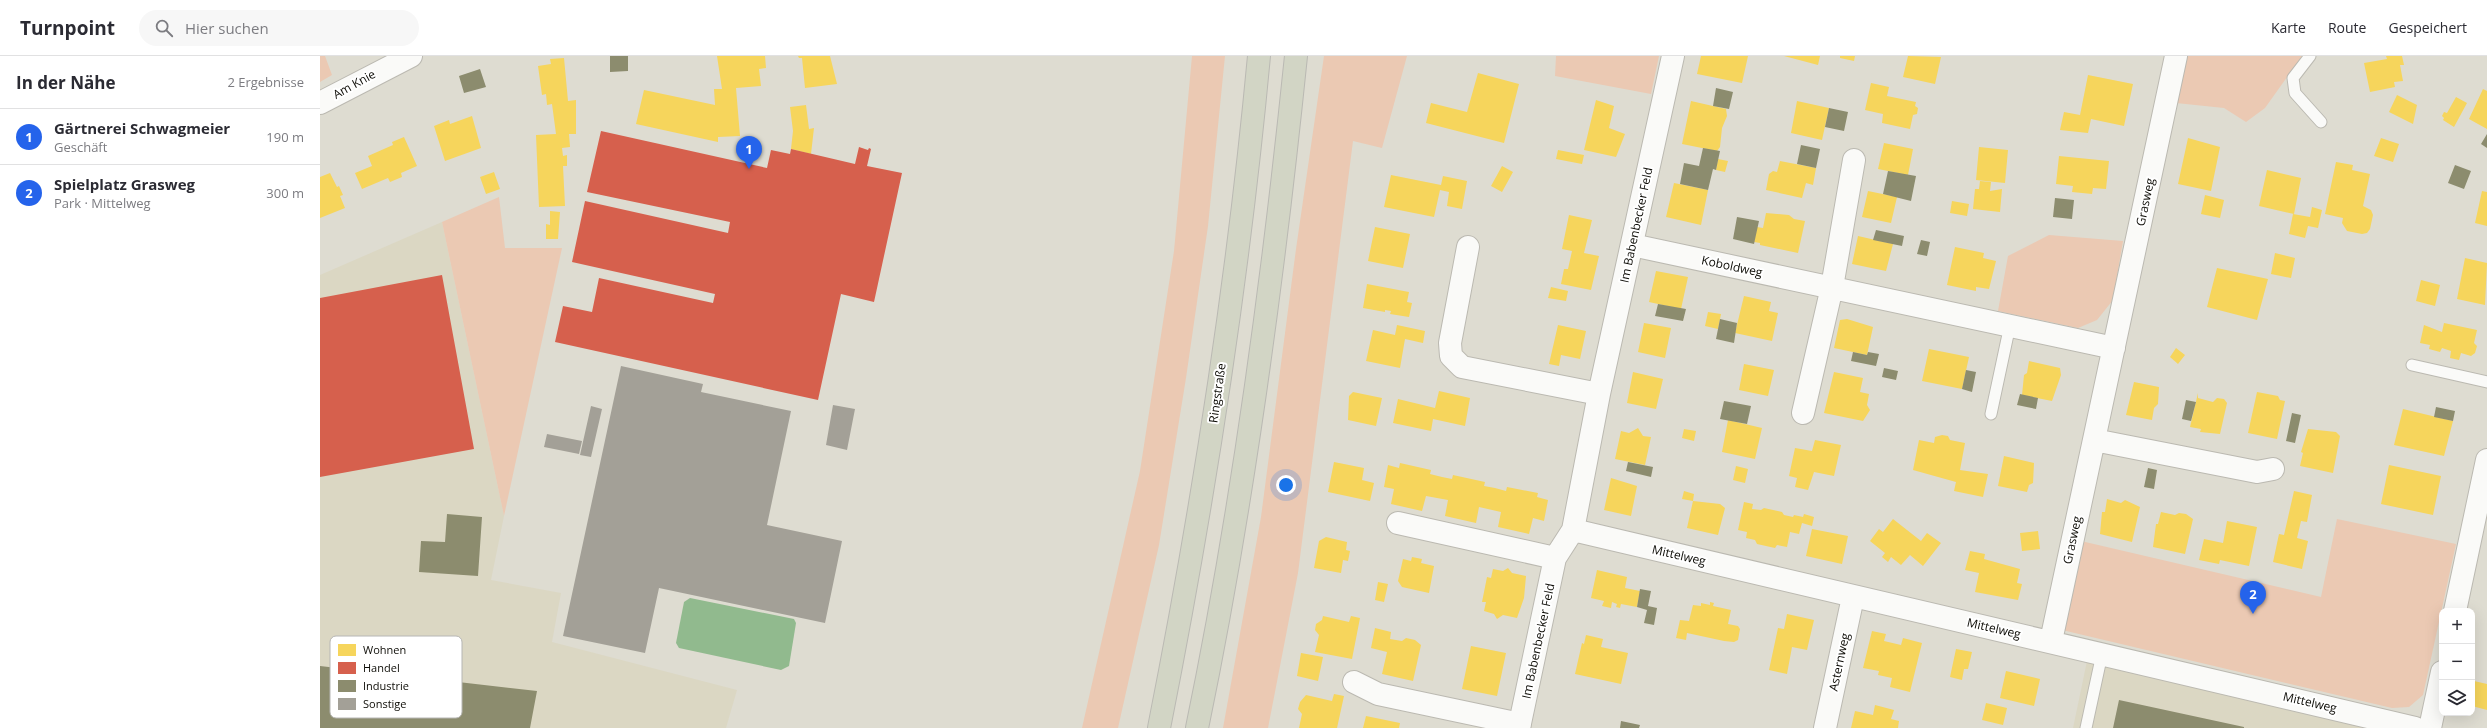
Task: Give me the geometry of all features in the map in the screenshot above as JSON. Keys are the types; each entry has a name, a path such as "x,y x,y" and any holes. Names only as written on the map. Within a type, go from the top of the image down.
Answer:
{"highway":[{"name":"Ringstraße","path":"1159,728 1201,503 1237,258 1259,56"},
{"path":"1197,728 1218,619 1259,373 1279,221 1296,56"}],"street":[{"name":"Am Knie","path":"320,103 393,63 410,56"},
{"name":"Im Babenbecker Feld","path":"1354,682 1378,694 1520,726 1555,558 1573,530 1599,394 1673,56"},
{"name":"Grasweg","path":"2051,641 2176,56"},
{"path":"1803,413 1832,287 1854,160"},
{"name":"Koboldweg","path":"1632,245 2010,325"},
{"path":"1468,248 1450,343 1451,356 1462,367 1599,394"},
{"path":"2010,325 2114,348"},
{"path":"2094,440 2257,472 2273,469"},
{"path":"2456,608 2487,460"},
{"path":"1398,523 1555,558"},
{"name":"Mittelweg","path":"1573,530 1854,597 2051,641 2415,728"},
{"name":"Asternweg","path":"1825,728 1854,597"},
{"path":"2430,728 2440,680"}],"lane":[{"path":"2310,56 2294,78 2295,93 2321,122"},
{"path":"1991,414 2010,325"},
{"path":"2412,365 2487,382"},
{"path":"2086,728 2102,654"}],"shaded area":[{"path":"320,56 325,56 332,75 320,82"},
{"path":"1192,56 1225,56 1208,226 1186,378 1159,545 1118,728 1082,728 1140,471 1174,251"},
{"path":"1324,56 1407,56 1382,148 1353,141 1298,573 1268,728 1223,728 1261,517 1296,249"},
{"path":"1556,56 1659,56 1651,94 1555,76"},
{"path":"2187,56 2302,56 2265,108 2246,122 2224,108 2176,103"},
{"path":"499,197 505,248 562,248 504,516 442,222"},
{"path":"442,222 504,516 491,580 561,593 552,642 737,690 726,728 320,728 320,275"},
{"path":"2049,235 2123,241 2113,300 2097,320 2078,328 1998,311 2008,256"},
{"path":"2337,519 2456,544 2442,608 2439,608 2439,622 2423,695 2409,707 2392,708 2062,630 2081,541 2321,597"},
{"path":"690,598 794,619 796,623 789,666 781,670 679,648 676,643 684,602"},
{"path":"2087,661 2364,728 2073,728"}],"building: Wohnen":[{"path":"717,56 765,56 766,68 759,69 761,86 736,88 740,136 718,137 718,142 636,124 644,90 715,105 714,89 722,89"},
{"path":"798,56 830,56 837,84 805,88 802,58 799,58"},
{"path":"1701,56 1748,56 1742,83 1697,74"},
{"path":"1784,56 1820,56 1818,65"},
{"path":"1840,56 1855,56 1854,61 1840,58"},
{"path":"1908,56 1941,57 1935,84 1903,77"},
{"path":"2386,56 2402,56 2404,65 2400,65 2403,81 2394,82 2395,87 2370,92 2364,63 2387,59"},
{"path":"564,58 568,101 576,100 576,134 569,134 570,147 562,148 563,156 567,155 567,166 563,166 565,206 539,207 536,135 556,134 552,104 547,105 546,94 542,95 538,66 551,64 550,59"},
{"path":"1478,73 1519,84 1504,143 1426,123 1431,103 1467,112"},
{"path":"2088,75 2133,84 2124,126 2091,119 2088,133 2060,130 2064,112 2080,115"},
{"path":"1871,83 1889,87 1887,96 1916,102 1915,106 1918,108 1917,114 1913,115 1910,129 1882,123 1883,114 1865,110"},
{"path":"2483,89 2487,91 2487,129 2469,119"},
{"path":"2397,95 2417,105 2413,124 2389,112"},
{"path":"2456,97 2467,103 2454,127 2443,120 2444,118 2442,116 2444,112 2447,113"},
{"path":"1596,100 1614,106 1609,128 1625,134 1616,157 1584,150"},
{"path":"1691,101 1726,109 1727,116 1722,128 1720,147 1717,151 1682,144"},
{"path":"1797,101 1829,108 1822,140 1791,133"},
{"path":"806,105 809,129 814,128 811,154 791,149 793,131 790,107"},
{"path":"472,116 481,148 445,161 434,126 449,120 450,124"},
{"path":"404,137 417,166 401,173 402,177 390,182 388,178 362,189 355,173 372,166 368,156 393,145 392,142"},
{"path":"2188,138 2220,147 2211,191 2178,184"},
{"path":"2381,138 2399,144 2393,162 2374,156"},
{"path":"1884,143 1913,149 1908,175 1878,169"},
{"path":"1979,147 2008,150 2005,183 1976,180"},
{"path":"1558,150 1584,155 1582,164 1556,159"},
{"path":"2059,156 2109,161 2106,189 2093,188 2092,194 2072,192 2073,186 2056,184"},
{"path":"1718,159 1728,161 1725,172 1716,170"},
{"path":"1780,161 1816,168 1813,185 1806,183 1802,198 1766,190 1769,174 1773,171 1777,172"},
{"path":"2336,162 2353,165 2352,170 2370,174 2363,206 2371,210 2373,215 2370,229 2367,233 2362,234 2347,231 2342,223 2343,218 2325,214"},
{"path":"1502,166 1513,172 1502,192 1491,186"},
{"path":"2267,170 2301,178 2294,214 2259,206"},
{"path":"494,172 500,189 486,194 480,177"},
{"path":"330,173 343,195 340,196 345,208 320,218 320,177"},
{"path":"1391,175 1441,185 1443,176 1467,181 1462,209 1447,206 1449,192 1440,190 1434,217 1384,207"},
{"path":"1980,181 1991,182 1990,191 2002,189 2000,212 1973,209 1975,189 1979,189"},
{"path":"1674,183 1708,190 1701,225 1666,217"},
{"path":"1868,191 1897,197 1891,223 1862,217"},
{"path":"2482,191 2487,192 2487,226 2475,223"},
{"path":"2205,195 2224,200 2220,218 2201,214"},
{"path":"1952,201 1969,204 1967,216 1950,213"},
{"path":"2312,207 2322,210 2318,228 2308,226 2305,238 2289,234 2293,214 2310,217"},
{"path":"550,211 560,212 558,239 546,239 546,224 550,225"},
{"path":"1766,213 1789,215 1794,219 1805,221 1798,253 1760,245 1760,243 1754,242 1757,227 1763,228"},
{"path":"1569,215 1592,220 1584,253 1599,256 1591,290 1561,284 1564,269 1568,269 1572,251 1562,249"},
{"path":"1375,227 1410,234 1403,268 1368,261"},
{"path":"1858,236 1893,244 1886,271 1852,264"},
{"path":"1955,247 1984,253 1983,258 1996,261 1989,289 1976,287 1976,291 1947,285"},
{"path":"2275,253 2295,258 2291,278 2271,274"},
{"path":"2465,258 2487,263 2485,305 2457,299"},
{"path":"2217,268 2268,279 2257,320 2207,307"},
{"path":"1656,271 1688,277 1681,309 1649,302"},
{"path":"2421,280 2440,285 2435,306 2416,301"},
{"path":"1367,284 1409,292 1407,302 1412,303 1409,317 1390,314 1391,311 1385,310 1385,312 1363,308"},
{"path":"1551,287 1568,291 1566,301 1548,298"},
{"path":"1744,296 1771,302 1769,311 1778,313 1772,341 1735,333"},
{"path":"1708,312 1721,314 1718,329 1705,326"},
{"path":"1847,319 1873,327 1867,355 1834,348 1840,320"},
{"path":"1644,323 1671,328 1665,358 1638,352"},
{"path":"2444,323 2477,330 2474,343 2477,346 2475,353 2471,356 2461,353 2459,360 2450,358 2451,351 2442,348 2440,352 2429,349 2430,345 2420,343 2424,325 2442,332"},
{"path":"1397,325 1425,331 1423,343 1405,339 1400,368 1366,361 1373,330 1395,335"},
{"path":"1558,325 1586,331 1580,359 1561,355 1559,366 1549,364"},
{"path":"2176,348 2185,355 2178,364 2170,357"},
{"path":"1929,349 1969,357 1962,389 1922,381"},
{"path":"2029,361 2060,368 2061,375 2052,401 2022,395 2024,375 2027,373"},
{"path":"1744,364 1774,370 1768,396 1739,390"},
{"path":"1633,372 1663,379 1656,409 1627,403"},
{"path":"1834,372 1863,378 1860,392 1869,394 1867,405 1870,410 1863,421 1824,413"},
{"path":"2134,382 2159,387 2158,404 2154,408 2152,420 2126,415"},
{"path":"1439,391 1470,398 1465,426 1433,419 1431,431 1393,423 1398,399 1435,408"},
{"path":"1353,392 1382,398 1376,426 1348,420 1349,396"},
{"path":"2257,392 2278,396 2280,400 2285,401 2277,439 2248,433"},
{"path":"2198,393 2198,398 2213,402 2217,398 2224,399 2227,403 2220,434 2200,432 2201,429 2190,427"},
{"path":"2403,409 2453,421 2444,456 2394,445"},
{"path":"1728,420 1762,428 1755,459 1722,452"},
{"path":"1638,428 1643,436 1651,437 1645,465 1615,459 1621,431 1629,433"},
{"path":"1684,429 1696,431 1694,441 1682,438"},
{"path":"2308,429 2336,432 2340,436 2333,473 2300,466 2303,453 2301,452"},
{"path":"1942,435 1948,436 1950,440 1965,443 1960,470 1988,474 1983,497 1954,491 1956,482 1913,470 1919,440 1934,443 1935,437"},
{"path":"1815,440 1841,445 1834,476 1814,472 1808,490 1795,487 1797,478 1789,476 1795,448 1812,451"},
{"path":"2004,456 2034,463 2033,483 2029,485 2027,492 1998,486"},
{"path":"1334,462 1364,468 1362,480 1374,483 1370,501 1328,492"},
{"path":"1400,463 1431,470 1430,474 1442,477 1452,479 1453,475 1485,482 1484,486 1506,491 1507,487 1538,493 1537,497 1548,500 1544,521 1533,518 1529,534 1498,527 1501,512 1479,507 1476,523 1445,516 1448,500 1426,496 1422,511 1391,504 1394,489 1384,487 1388,465 1399,468"},
{"path":"2389,465 2441,476 2433,515 2381,504"},
{"path":"1736,466 1748,469 1745,483 1733,480"},
{"path":"1611,478 1637,486 1631,516 1604,510"},
{"path":"1684,491 1694,494 1693,501 1682,499"},
{"path":"2294,491 2312,495 2307,522 2301,521 2297,538 2308,541 2302,569 2273,562 2279,534 2284,535"},
{"path":"2107,499 2121,503 2125,500 2140,507 2132,542 2100,534 2102,512 2105,512"},
{"path":"1693,501 1720,504 1725,508 1718,535 1687,528"},
{"path":"1744,502 1753,504 1752,509 1761,510 1764,508 1782,512 1784,515 1793,517 1794,515 1803,517 1804,514 1814,517 1812,526 1802,523 1799,534 1790,532 1787,547 1777,545 1775,548 1757,544 1755,540 1746,538 1747,532 1738,530"},
{"path":"2161,512 2175,515 2179,513 2186,514 2193,519 2185,554 2153,547 2156,524 2158,524"},
{"path":"1893,519 1921,541 1927,533 1941,543 1923,566 1910,555 1901,565 1891,557 1888,562 1882,557 1885,553 1870,541 1879,529 1883,532"},
{"path":"2227,521 2257,527 2249,566 2220,560 2219,564 2199,560 2204,539 2223,543"},
{"path":"1812,529 1848,536 1842,564 1806,556"},
{"path":"2038,531 2040,549 2022,551 2020,533"},
{"path":"1326,537 1347,542 1346,550 1350,551 1348,561 1343,560 1341,573 1314,568 1319,541"},
{"path":"1970,551 1985,554 1984,559 2020,569 2017,583 2022,584 2018,600 1975,592 1979,573 1965,570"},
{"path":"1412,557 1422,559 1421,563 1434,566 1429,593 1402,587 1398,581 1403,559 1411,561"},
{"path":"1508,568 1512,573 1526,576 1524,598 1517,618 1503,615 1497,619 1494,614 1484,611 1486,602 1482,602 1487,577 1491,578 1493,569 1503,571"},
{"path":"1597,570 1627,577 1625,588 1640,591 1637,607 1621,604 1620,608 1616,607 1617,604 1612,602 1611,608 1602,606 1604,601 1591,598"},
{"path":"1378,582 1388,584 1384,602 1375,600"},
{"path":"1710,602 1714,603 1713,606 1731,610 1728,624 1738,626 1740,629 1738,640 1734,642 1724,641 1687,633 1686,640 1676,638 1680,620 1689,621 1693,605 1701,606 1701,603 1710,605"},
{"path":"1787,614 1814,620 1807,650 1792,647 1787,674 1769,670 1778,628 1784,629"},
{"path":"1323,616 1349,622 1351,616 1360,618 1352,659 1315,652 1319,635 1315,630 1316,624 1322,620"},
{"path":"1375,628 1391,632 1390,639 1402,641 1406,638 1415,640 1421,645 1413,681 1382,674 1387,652 1371,648"},
{"path":"1872,631 1886,634 1884,641 1901,645 1903,638 1922,643 1910,692 1890,687 1892,678 1878,675 1879,671 1863,668"},
{"path":"1586,635 1603,639 1601,647 1628,653 1621,684 1575,674 1582,643 1584,644"},
{"path":"1471,646 1506,653 1497,696 1462,689"},
{"path":"1956,649 1972,652 1968,669 1964,669 1962,680 1950,677"},
{"path":"1301,653 1323,657 1318,681 1297,676"},
{"path":"2006,671 2040,679 2034,706 2000,698"},
{"path":"2475,681 2487,684 2487,710 2475,707"},
{"path":"1334,694 1344,696 1337,728 1299,728 1302,714 1298,709 1300,702 1306,695 1332,701"},
{"path":"1986,703 2007,708 2003,725 1982,720"},
{"path":"1875,705 1894,710 1891,719 1899,721 1898,728 1851,728 1855,711 1873,715"},
{"path":"1366,716 1400,723 1399,728 1363,728"}],"building: Handel":[{"path":"601,131 767,168 771,150 790,154 791,149 855,164 859,147 868,150 869,148 871,149 867,166 902,173 874,302 841,294 818,400 555,342 563,306 592,312 599,278 713,303 715,294 572,262 585,201 728,233 730,222 587,192"},
{"path":"442,275 474,449 320,477 320,298"}],"building: Industrie":[{"path":"610,56 628,56 628,71 610,72"},
{"path":"480,69 486,87 464,93 459,76"},
{"path":"1716,88 1733,92 1729,109 1713,106"},
{"path":"1829,108 1848,112 1844,131 1825,127"},
{"path":"2487,134 2487,148 2481,144"},
{"path":"1801,145 1820,149 1816,168 1797,164"},
{"path":"1703,148 1720,151 1716,170 1713,169 1708,190 1680,184 1684,163 1699,166"},
{"path":"2455,165 2471,171 2464,189 2448,183"},
{"path":"1888,171 1916,176 1911,201 1883,194"},
{"path":"2055,198 2074,200 2072,219 2053,217"},
{"path":"1737,217 1759,221 1754,244 1733,239"},
{"path":"1876,230 1904,236 1902,246 1873,240"},
{"path":"1921,240 1930,242 1927,256 1917,254"},
{"path":"1658,304 1686,309 1683,321 1655,316"},
{"path":"1720,319 1737,323 1734,343 1716,339"},
{"path":"1853,352 1867,355 1868,352 1879,354 1876,366 1851,361"},
{"path":"1884,368 1898,371 1896,380 1882,377"},
{"path":"1966,370 1976,372 1972,392 1962,389"},
{"path":"2020,394 2038,398 2036,409 2017,405"},
{"path":"2186,400 2196,402 2191,421 2182,419"},
{"path":"1724,401 1751,406 1747,424 1720,419"},
{"path":"2436,407 2455,411 2453,421 2434,417"},
{"path":"2292,413 2301,415 2295,443 2286,441"},
{"path":"1628,462 1653,467 1651,477 1626,471"},
{"path":"2148,468 2157,470 2154,489 2144,487"},
{"path":"447,514 482,517 478,576 419,572 421,541 445,542"},
{"path":"1640,589 1651,591 1648,606 1657,608 1654,625 1644,623 1647,610 1637,607"},
{"path":"320,666 330,667 330,718 462,718 462,682 537,691 530,728 320,728"},
{"path":"2119,700 2244,727 2244,728 2113,728"},
{"path":"1621,721 1640,725 1639,728 1620,728"}],"building: Sonstige":[{"path":"621,366 703,384 701,392 791,411 767,525 842,541 825,623 659,588 645,653 563,636"},
{"path":"833,405 855,409 847,450 826,445"},
{"path":"591,406 602,409 591,457 580,455"},
{"path":"547,434 582,441 579,454 544,447"}],"place":[{"name":"Gärtnerei Schwagmeier","path":"749,169"},
{"name":"Spielplatz Grasweg","path":"2253,614"}]}
